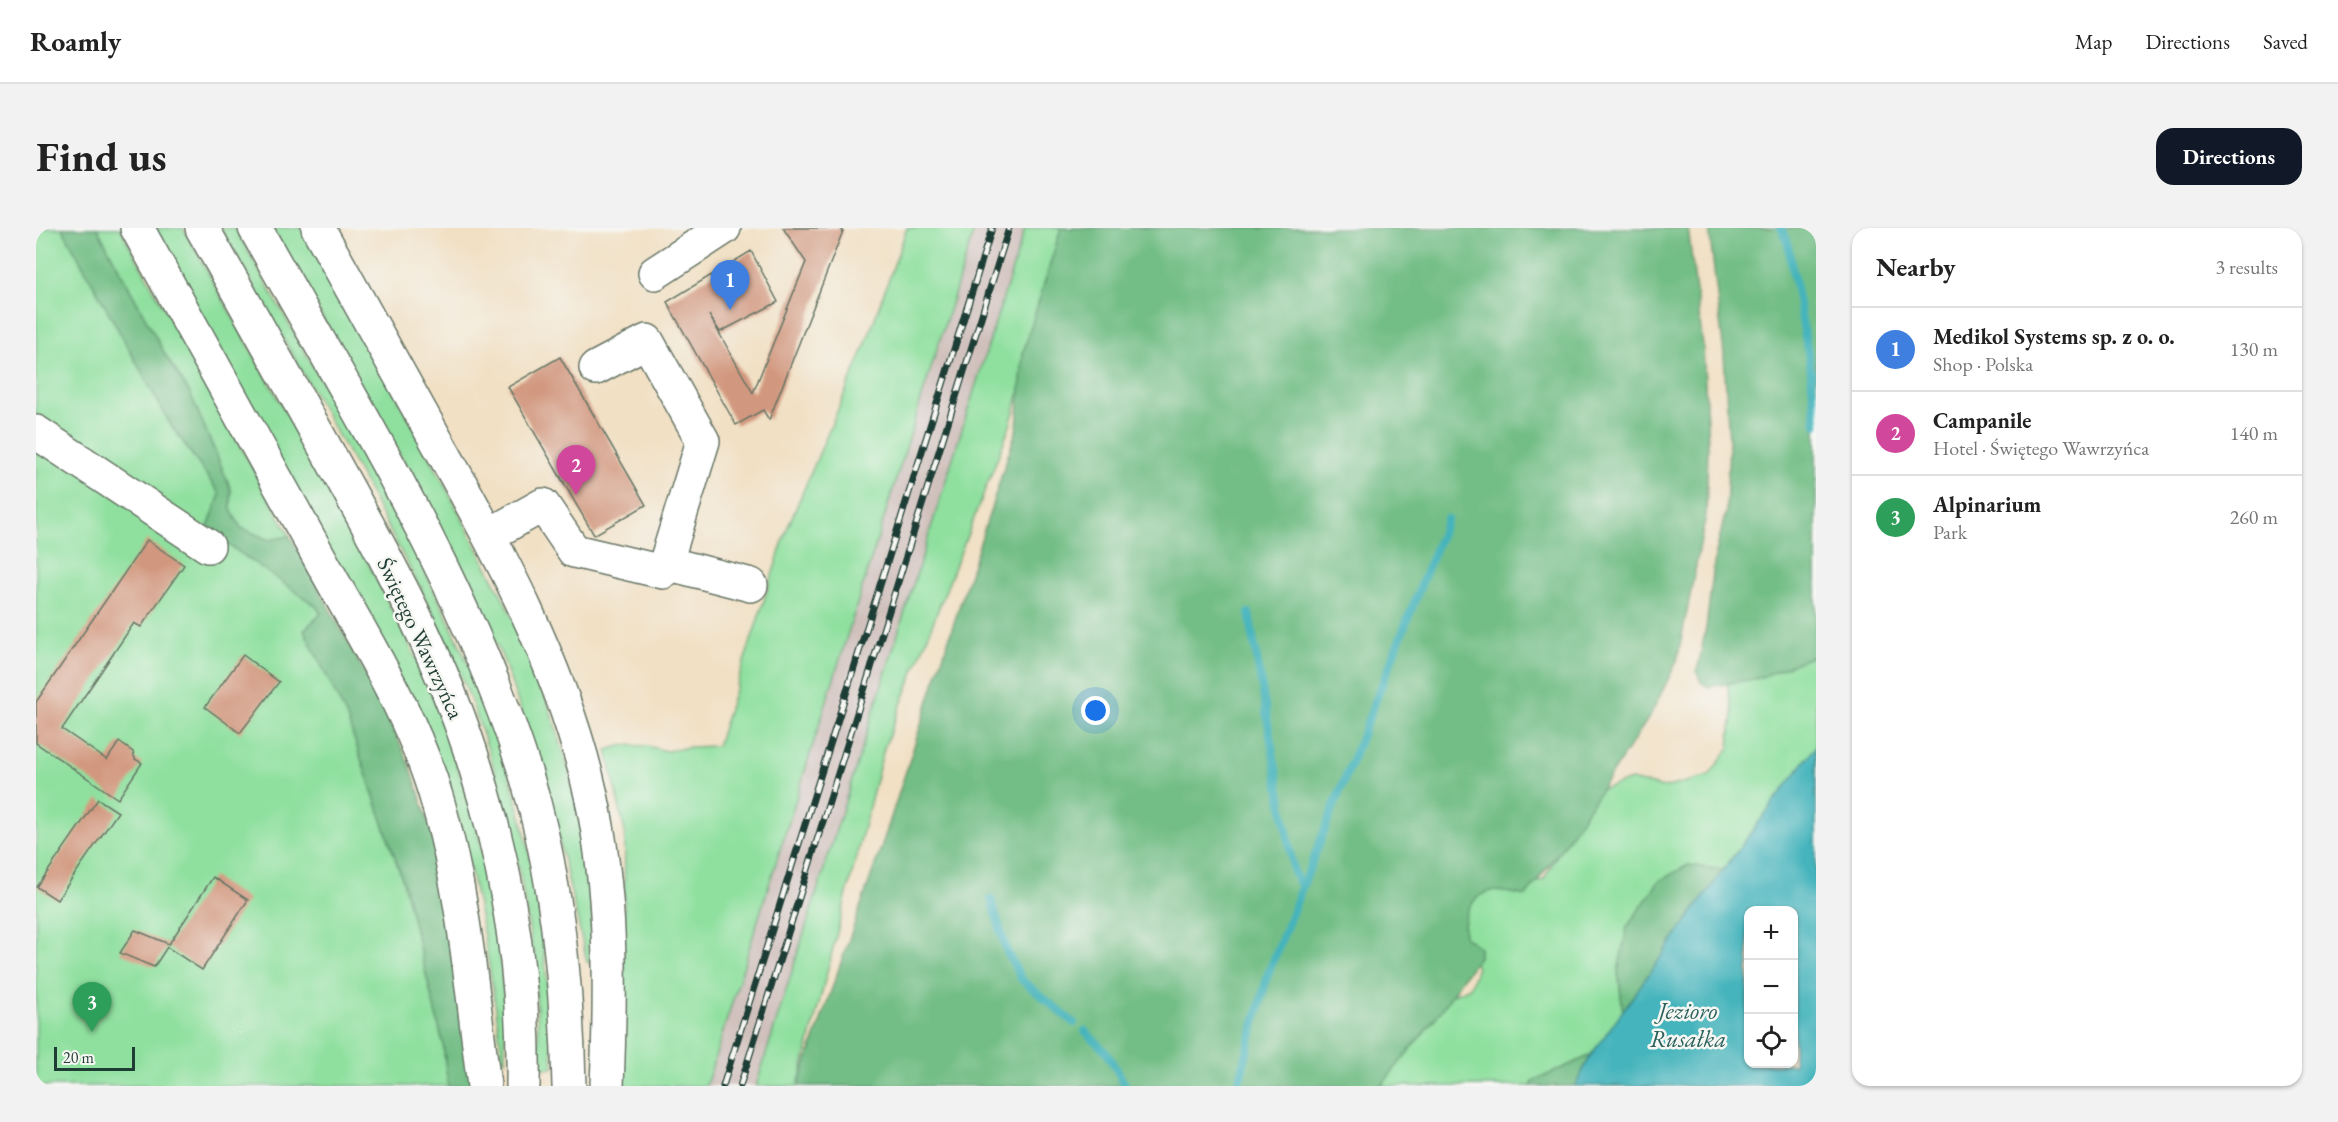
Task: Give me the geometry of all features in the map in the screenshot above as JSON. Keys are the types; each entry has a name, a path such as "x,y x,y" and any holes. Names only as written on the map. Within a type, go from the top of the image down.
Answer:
{"main road":[{"path":"137,228 382,673 422,757 438,801 452,857 462,912 484,1086"},
{"name":"Świętego Wawrzyńca","path":"202,228 383,555 440,672 456,711 476,766 489,813 509,905 520,987 523,1086"},
{"name":"Świętego Wawrzyńca","path":"255,228 432,549 484,658 508,720 527,780 553,893 568,1024 569,1086"},
{"path":"318,228 489,536 537,637 574,736 591,794 602,852 609,932 607,1086"},
{"path":"656,273 724,228"},
{"path":"489,536 543,505 574,551 663,572 703,441 647,341 596,368"},
{"path":"36,432 208,546"},
{"path":"666,563 751,585"}],"shaded area":[{"path":"975,228 1025,228 756,1086 706,1086"}],"green space":[{"path":"36,228 62,228 171,425 220,494 263,567 316,606 321,614 304,630 346,715 403,881 443,1043 448,1086 36,1086"},
{"path":"62,228 97,228 167,358 190,393 231,490 231,510 241,528 269,540 290,536 388,716 412,771 432,834 475,1086 448,1086 443,1043 403,881 346,715 304,630 321,614 316,606 207,530 220,494 171,425"},
{"path":"97,228 120,228 290,536 269,540 241,528 231,510 231,489 190,393 167,358"},
{"path":"154,228 183,228 353,533 427,680 474,815 489,883 498,936 505,1008 505,1060 502,1058 489,967 458,817"},
{"path":"221,228 235,228 365,459 432,585 489,715 518,805 538,903 549,1001 553,1068 540,1068 535,953 532,951 506,812 478,721 461,677 421,591 422,587 419,586 362,478"},
{"path":"272,228 302,228 391,386 521,634 555,724 577,802 590,883 593,964 587,962 546,783 503,659 437,521"},
{"path":"907,228 975,228 706,1086 622,1086 625,833 607,750 624,745 647,746 666,751 717,746 787,529 865,346"},
{"path":"1025,228 1066,228 1010,426 884,748 798,1086 756,1086"},
{"path":"1061,228 1688,228 1703,346 1708,442 1707,486 1706,515 1677,661 1650,716 1566,842 1526,896 1491,891 1481,895 1471,904 1464,923 1464,936 1479,947 1479,957 1444,1007 1381,1086 798,1086 884,839 1017,428 1023,353"},
{"path":"1709,228 1816,228 1816,655 1759,678 1708,687 1701,682 1697,672 1706,628 1715,557 1726,511 1729,444 1724,354"},
{"path":"1816,624 1816,774 1741,864 1723,870 1688,865 1618,971 1623,1012 1591,1055 1534,1081 1531,1086 1374,1086 1436,1002 1470,987 1477,967 1469,950 1447,939 1446,875 1523,887 1544,879 1591,793 1631,780 1664,788 1709,776 1729,748 1733,712 1721,655"},
{"path":"1688,865 1723,870 1623,1012 1618,971 1627,927 1659,881"},
{"path":"1591,1055 1575,1086 1531,1086 1534,1081"}],"water":[{"name":"Jezioro Rusałka","path":"1816,746 1816,1086 1575,1086 1591,1055 1723,870"}],"building":[{"path":"783,228 840,228 843,231 769,420 763,410 736,425 667,302 751,251 778,302 720,332 709,315 753,393 806,262"},
{"path":"560,357 646,505 594,535 508,387"},
{"path":"147,540 184,565 141,627 134,623 62,729 107,760 119,742 133,752 135,759 142,763 118,799 36,743 36,702"},
{"path":"243,655 279,682 240,733 205,707"},
{"path":"98,799 118,812 57,900 37,887"},
{"path":"213,877 248,900 202,970 167,947 154,967 120,953 135,930 169,944"}],"waterway":[{"path":"1781,228 1787,240 1810,364 1816,424"},
{"path":"1238,1086 1268,974 1447,519"},
{"path":"1249,613 1294,873 1302,887"},
{"path":"991,899 1007,952 1022,980 1074,1023"},
{"path":"1085,1031 1106,1052 1126,1086"}],"railway":[{"path":"723,1086 992,228"},
{"path":"740,1086 1009,228"}],"place":[{"name":"Medikol Systems sp. z o. o.","path":"730,310"},
{"name":"Campanile","path":"576,495"},
{"name":"Alpinarium","path":"92,1032"}]}
